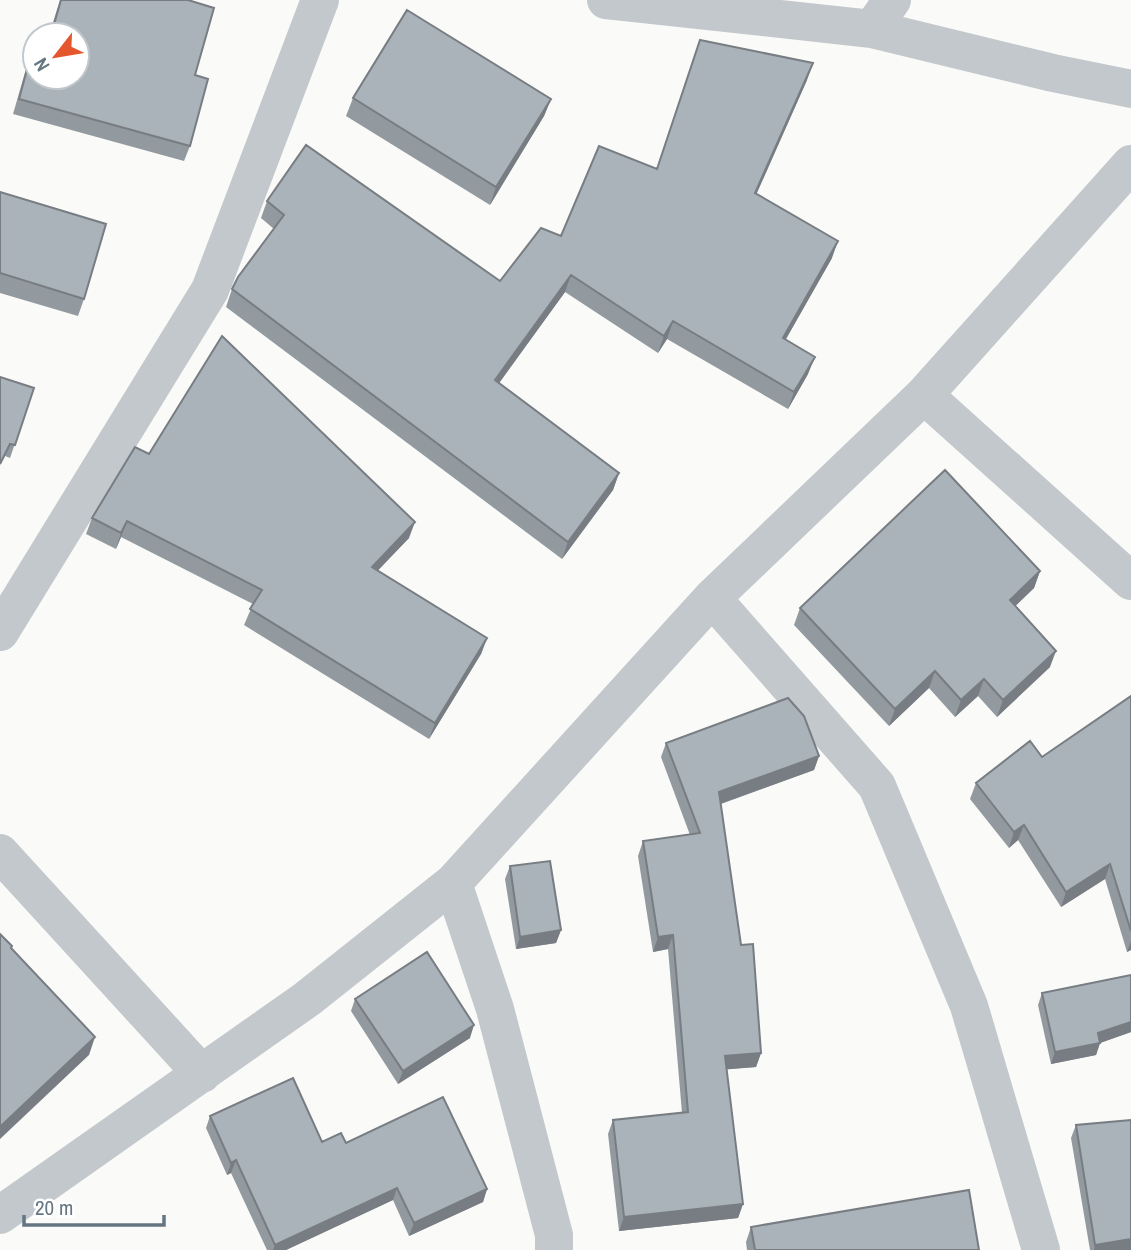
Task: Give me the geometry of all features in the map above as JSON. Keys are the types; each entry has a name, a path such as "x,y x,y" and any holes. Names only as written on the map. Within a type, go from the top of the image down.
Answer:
{"street":[{"path":"0,632 210,290 320,0"},
{"path":"606,0 882,15 1053,73 1131,89"},
{"path":"0,1215 307,999 453,883 712,598 924,395 1131,164"},
{"path":"924,395 1131,581"},
{"path":"712,598 877,786 969,1006 1041,1250"},
{"path":"0,853 202,1074"},
{"path":"453,883 495,1009 554,1235 554,1250"}],"building":[{"path":"61,0 188,0 214,8 195,75 208,79 190,146 19,99 21,91 91,91 91,21 55,21"},
{"path":"407,10 551,99 496,187 353,98"},
{"path":"700,40 813,63 755,193 838,241 783,338 815,357 794,392 673,321 664,336 571,275 495,380 619,473 568,542 232,289 284,215 267,201 306,145 500,281 541,228 561,236 599,146 657,169"},
{"path":"0,192 106,224 84,299 0,273"},
{"path":"222,336 415,522 372,567 487,638 435,723 250,609 262,590 127,521 121,533 92,518 135,447 149,454"},
{"path":"0,377 34,388 15,445 10,444 0,464"},
{"path":"945,470 1040,571 1010,600 1056,651 1003,700 984,679 961,700 935,671 895,709 800,608"},
{"path":"1131,696 1131,931 1110,864 1066,892 1024,825 1014,832 976,783 1030,741 1042,757"},
{"path":"788,698 804,716 819,756 719,792 741,945 753,944 761,1053 725,1056 743,1204 624,1217 613,1120 688,1112 673,935 658,937 643,841 700,833 666,743"},
{"path":"550,861 561,930 520,937 510,866"},
{"path":"0,934 95,1037 0,1127"},
{"path":"427,952 474,1025 403,1071 355,999"},
{"path":"1131,975 1131,1022 1098,1033 1100,1043 1055,1052 1042,993"},
{"path":"293,1078 322,1142 341,1133 346,1143 443,1097 487,1189 414,1223 397,1188 275,1245 236,1160 231,1163 210,1116"},
{"path":"1131,1120 1131,1239 1095,1245 1076,1125"},
{"path":"969,1190 979,1250 755,1250 751,1227"}]}
